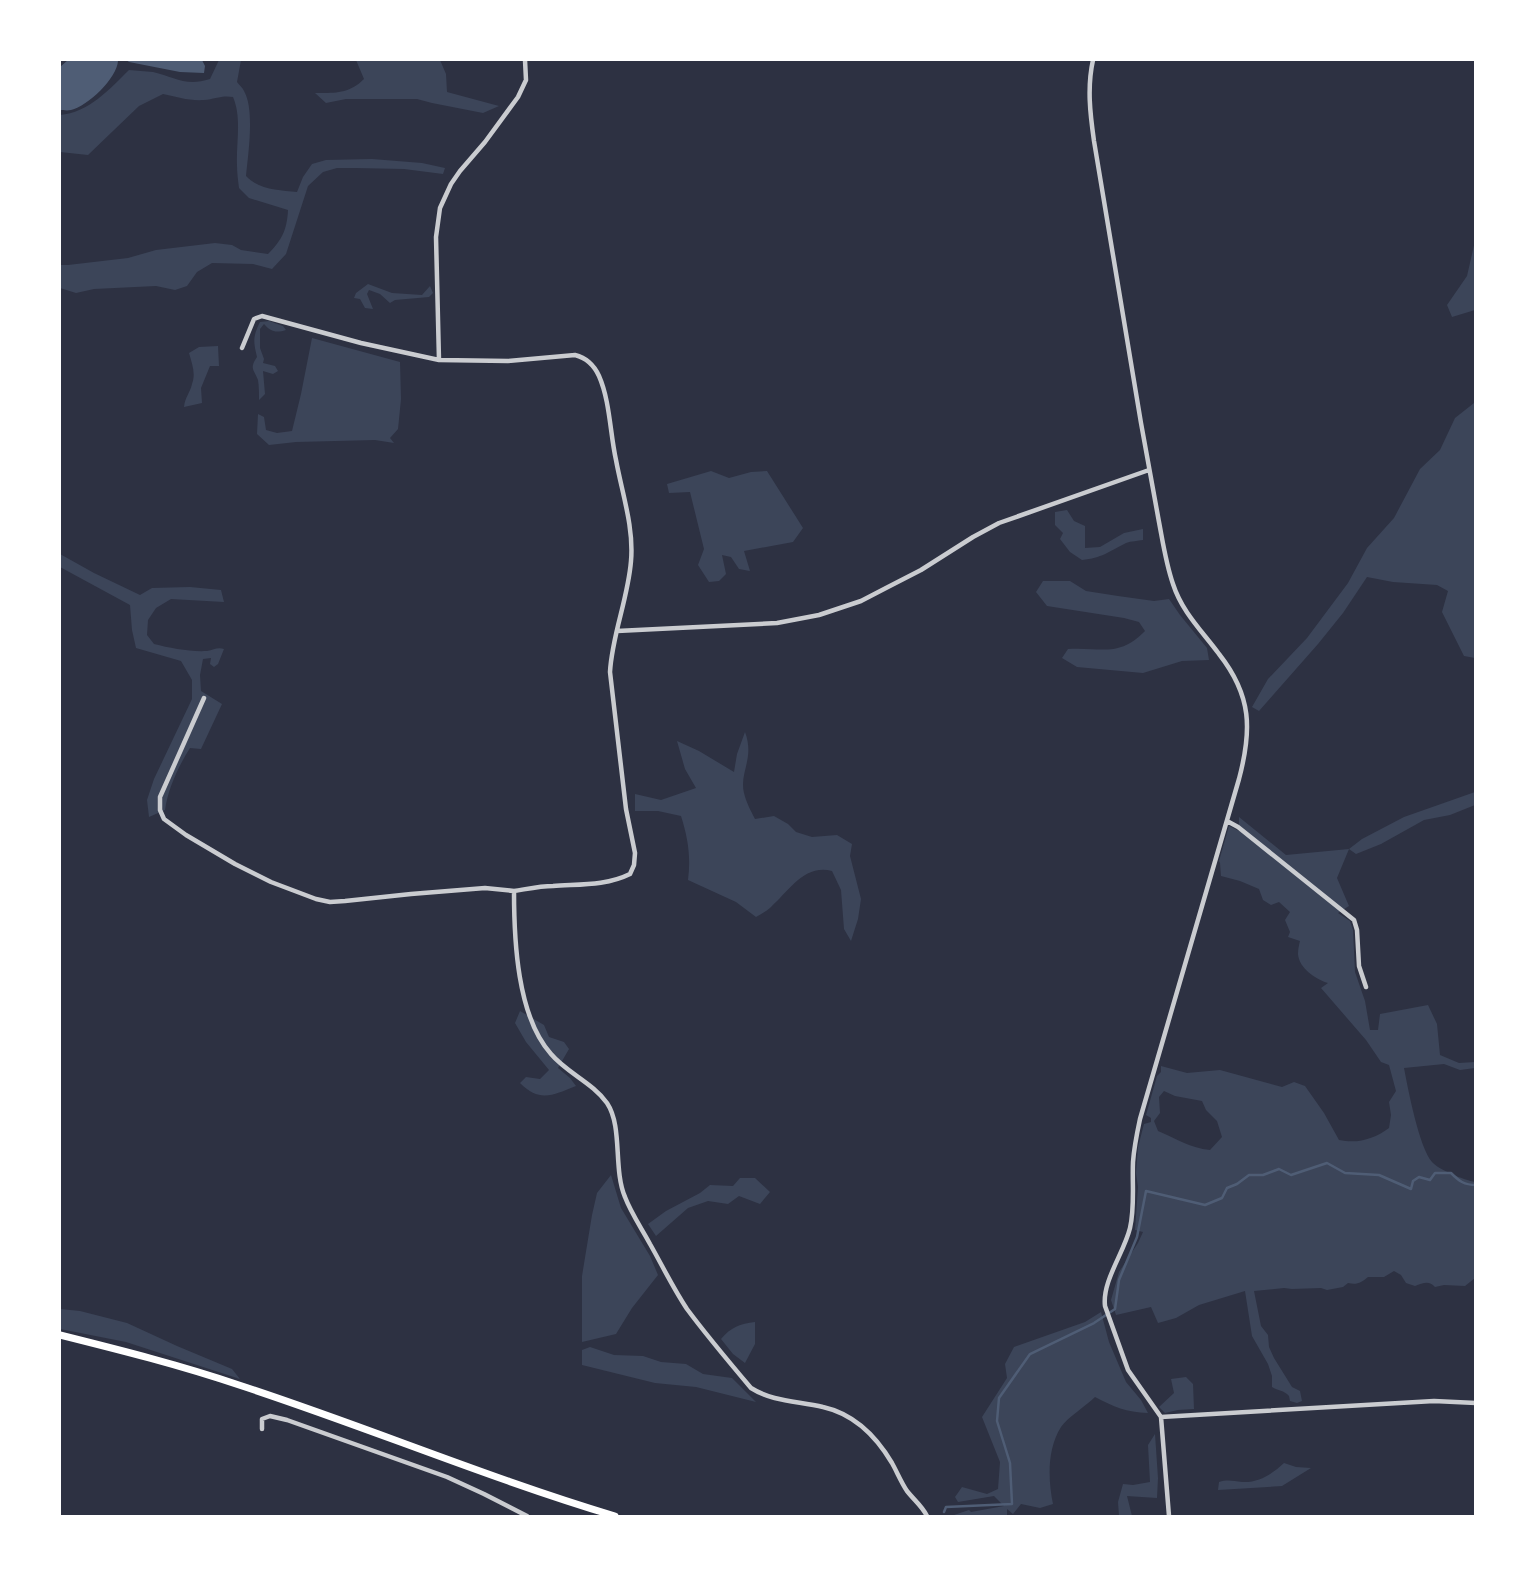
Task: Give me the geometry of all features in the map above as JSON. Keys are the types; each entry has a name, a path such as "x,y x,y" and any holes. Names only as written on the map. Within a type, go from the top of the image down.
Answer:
{"main road":[{"path":"60,1335 240,1385 615,1517"}],"street":[{"path":"439,360 436,237 440,208 460,171 518,97 526,80 525,60"},
{"path":"1094,60 1089,100 1094,141 1149,470 1168,566 1178,598 1236,679 1246,706 1248,721 1244,758 1227,821 1140,1119 1135,1142 1130,1227 1105,1298 1105,1306 1128,1370 1161,1417 1169,1517"},
{"path":"204,698 160,797 160,810 164,819 186,835 271,882 330,902 485,888 514,891 585,885 630,874 634,866 635,853 626,809 610,672 631,561 630,533 606,400 595,368 583,357 575,355 508,361 439,360 361,343 262,316 254,319 242,348"},
{"path":"617,631 777,622 819,615 861,601 921,570 999,523 1149,470"},
{"path":"1227,821 1354,920 1359,966 1366,987"},
{"path":"514,891 518,957 523,993 531,1020 544,1046 552,1055 607,1103 615,1125 619,1177 626,1200 686,1307 751,1388 784,1401 834,1410 862,1426 879,1444 927,1517"},
{"path":"1161,1417 1434,1401 1475,1403"},
{"path":"262,1429 262,1419 270,1416 287,1420 447,1477 527,1517"}],"shaded area":[{"path":"68,60 118,61 113,75 93,97 78,107 60,110 60,67"},
{"path":"126,60 202,60 205,66 204,73 180,72"},
{"path":"219,60 241,60 237,82 247,99 249,109 246,176 251,181 270,188 297,192 312,164 326,160 372,159 422,163 445,168 443,174 404,169 355,168 337,168 323,172 308,186 286,254 272,269 253,264 212,263 197,272 187,286 175,290 156,286 94,289 76,293 60,288 60,265 128,258 156,250 215,243 268,254 277,244 285,229 288,210 249,198 239,188 238,122 233,97 199,100 163,94 139,106 88,155 60,152 60,115 89,105 129,70 153,72 194,82 210,79"},
{"path":"356,60 440,60 446,74 447,92 499,106 483,113 417,99 346,99 326,103 315,93 341,92 358,84 364,79"},
{"path":"1475,241 1475,310 1452,317 1447,305 1467,276"},
{"path":"368,284 392,293 422,295 430,286 433,293 429,297 395,300 390,303 380,294 369,290 367,294 373,309 365,308 360,299 354,298 356,293"},
{"path":"269,321 283,326 286,330 274,331 264,324 260,329 263,363 275,366 278,371 273,374 263,371 265,394 259,400 258,380 253,367 257,357 254,339 260,322"},
{"path":"312,338 400,362 401,399 398,429 390,438 394,443 375,440 269,445 257,434 258,414 264,417 266,430 277,433 292,431"},
{"path":"218,346 219,366 210,366 201,388 202,403 184,407 194,376 189,353 199,347"},
{"path":"1475,400 1475,658 1464,656 1442,612 1448,591 1437,585 1367,577 1343,613 1259,711 1252,707 1268,679 1307,638 1348,583 1367,548 1394,518 1420,469 1440,450 1455,418"},
{"path":"711,471 729,478 767,471 803,528 793,542 744,551 750,571 739,569 731,557 722,555 726,574 719,581 709,582 698,565 704,549 690,492 669,493 667,484"},
{"path":"1067,510 1074,521 1085,526 1085,548 1100,547 1124,533 1143,529 1143,540 1128,542 1100,556 1082,560 1070,552 1060,539 1063,533 1055,525 1055,512"},
{"path":"60,554 140,595 152,588 190,587 221,590 224,602 171,599 156,608 148,620 147,635 154,644 194,651 224,649 214,667 210,664 211,658 203,659 200,675 201,691 222,704 201,749 190,748 181,763 165,810 149,817 147,800 154,779 192,699 192,680 181,661 136,648 130,605 60,567"},
{"path":"1043,581 1070,581 1086,591 1118,596 1154,601 1169,599 1207,648 1209,660 1182,661 1143,673 1077,667 1062,658 1068,649 1118,648 1127,645 1145,631 1139,622 1124,618 1047,606 1036,592"},
{"path":"745,732 748,758 743,785 746,800 755,819 774,816 796,832 812,837 837,835 852,844 850,856 861,899 851,941 844,929 841,890 832,871 813,871 805,875 756,917 736,902 688,880 688,848 681,816 658,811 635,811 635,794 661,800 696,788 685,769 677,741 734,772"},
{"path":"1475,792 1475,805 1450,815 1424,820 1381,844 1356,854 1349,849 1362,839 1404,817"},
{"path":"1239,817 1286,855 1349,849 1337,878 1349,906 1338,913 1350,921 1353,930 1355,972 1365,1001 1370,1030 1378,1030 1380,1014 1428,1005 1437,1024 1440,1055 1459,1063 1475,1062 1475,1068 1460,1070 1444,1064 1404,1068 1427,1155 1440,1168 1475,1182 1475,1278 1465,1286 1435,1287 1426,1283 1415,1286 1406,1283 1401,1275 1394,1271 1384,1277 1368,1277 1359,1283 1348,1283 1343,1287 1327,1290 1284,1288 1254,1291 1261,1326 1268,1335 1274,1358 1292,1387 1300,1391 1302,1401 1297,1403 1272,1387 1268,1364 1252,1336 1245,1291 1199,1305 1176,1318 1158,1323 1151,1307 1116,1315 1111,1300 1119,1272 1143,1232 1135,1230 1138,1147 1144,1124 1151,1122 1151,1118 1146,1115 1161,1066 1187,1073 1220,1070 1282,1087 1294,1082 1305,1086 1339,1140 1366,1140 1389,1128 1389,1102 1396,1091 1389,1065 1381,1062 1366,1040 1321,988 1328,983 1313,976 1301,964 1298,954 1300,941 1288,937 1290,932 1285,920 1290,912 1279,902 1271,905 1263,900 1259,889 1221,876 1219,861 1229,826 1239,831","holes":["1164,1091 1202,1101 1206,1110 1217,1121 1222,1137 1210,1150 1190,1145 1158,1131 1154,1121 1160,1113 1159,1097"]},
{"path":"520,1011 544,1025 549,1037 564,1042 569,1049 558,1068 576,1086 553,1094 540,1095 520,1083 526,1077 540,1079 549,1070 526,1042 515,1023"},
{"path":"611,1175 621,1208 650,1256 658,1275 616,1334 582,1342 582,1276 592,1215 597,1193"},
{"path":"740,1178 755,1178 770,1192 760,1204 739,1196 728,1204 708,1201 688,1208 656,1236 648,1224 710,1185 733,1186"},
{"path":"60,1309 80,1311 127,1323 232,1369 240,1379 126,1342 60,1329"},
{"path":"1101,1312 1109,1342 1126,1382 1148,1413 1120,1408 1095,1397 1064,1423 1056,1436 1050,1465 1053,1504 1040,1508 1021,1504 1013,1514 1007,1509 1007,1516 951,1516 969,1510 971,1512 1004,1506 994,1496 958,1502 955,1497 962,1487 987,1494 998,1489 1000,1462 982,1417 1007,1378 1005,1364 1014,1347 1085,1322"},
{"path":"755,1322 755,1344 745,1363 733,1354 721,1339 736,1327"},
{"path":"590,1347 614,1355 643,1356 661,1362 686,1364 703,1374 732,1378 756,1402 696,1387 655,1383 582,1365 582,1350"},
{"path":"1186,1377 1193,1384 1194,1409 1165,1413 1159,1407 1174,1393 1171,1379"},
{"path":"1155,1434 1157,1498 1127,1496 1132,1516 1119,1516 1118,1502 1123,1484 1150,1482 1148,1445"},
{"path":"1284,1463 1311,1468 1282,1486 1218,1490 1219,1482 1254,1481 1270,1474"}],"waterway":[{"path":"944,1512 946,1507 1012,1504 1010,1463 997,1421 999,1398 1030,1354 1094,1323 1115,1309 1119,1280 1137,1237 1146,1191 1205,1205 1222,1198 1227,1188 1249,1175 1263,1175 1279,1169 1291,1175 1327,1163 1345,1173 1379,1175 1411,1189 1413,1181 1419,1177 1430,1180 1435,1173 1451,1173 1462,1182 1476,1185"}]}
